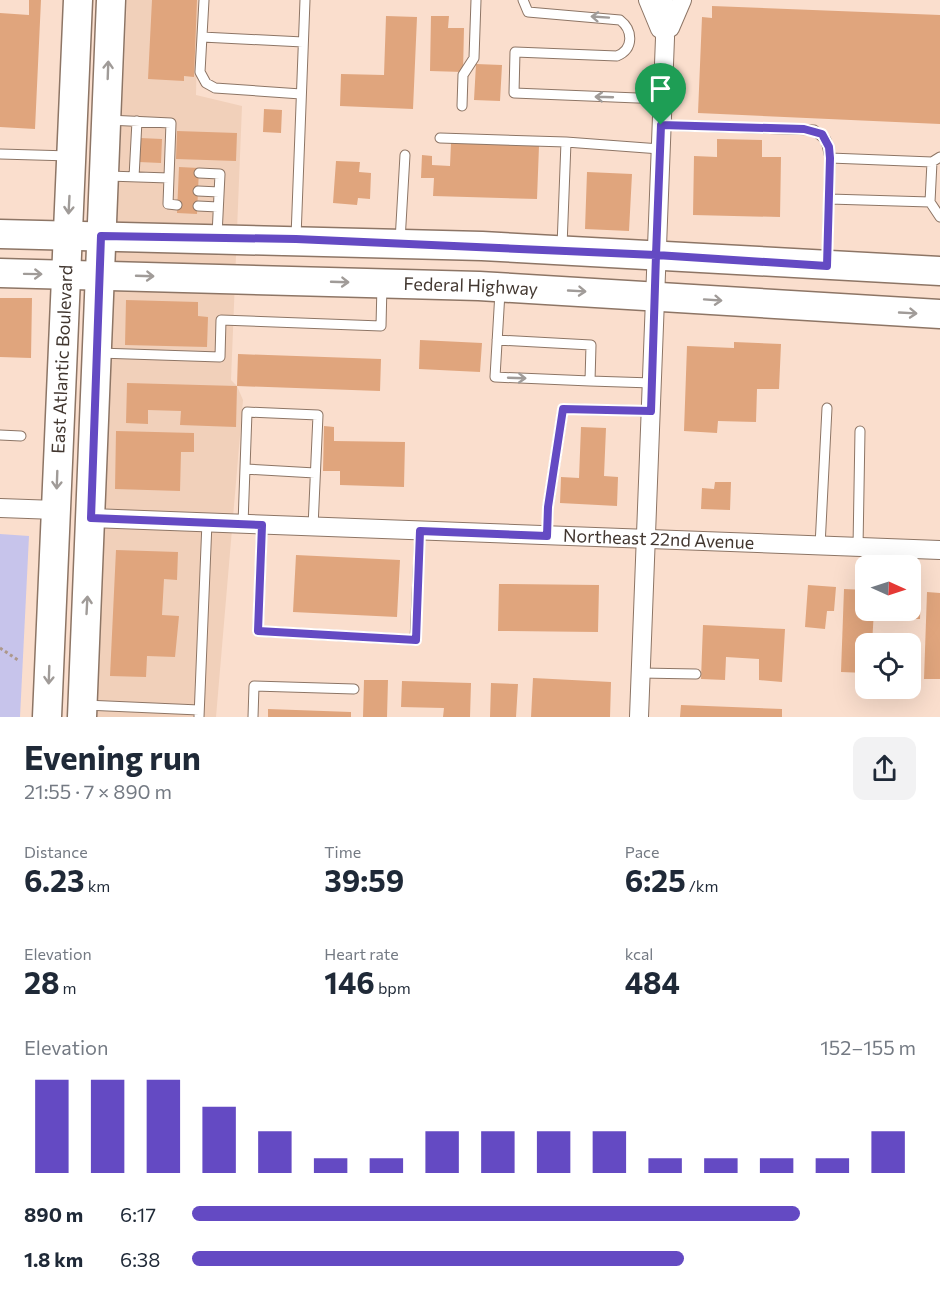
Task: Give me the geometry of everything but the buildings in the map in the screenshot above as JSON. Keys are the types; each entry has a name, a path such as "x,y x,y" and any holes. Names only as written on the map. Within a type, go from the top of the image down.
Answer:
{"main road":[{"name":"East Atlantic Boulevard","path":"47,717 78,0"},
{"name":"East Atlantic Boulevard","path":"82,711 111,0"},
{"path":"0,234 400,243 940,271"},
{"name":"Federal Highway","path":"0,273 500,287 940,314"}],"street":[{"path":"648,0 654,19 665,38"},
{"path":"639,717 665,38 663,0"},
{"path":"665,38 682,0"},
{"path":"0,508 56,510"},
{"name":"Northeast 22nd Avenue","path":"91,518 940,550"}],"lane":[{"path":"204,0 200,72 206,83 215,88 302,94"},
{"path":"296,239 305,0"},
{"path":"462,106 463,75 474,57 476,0"},
{"path":"523,0 528,12 620,20 629,30 631,37 627,50 617,56 515,52 514,93 662,99"},
{"path":"202,37 303,42"},
{"path":"106,120 171,123 173,190 168,204 177,205"},
{"path":"134,177 137,121"},
{"path":"661,125 814,130 826,140 830,158 827,266"},
{"path":"440,138 566,142 660,149"},
{"path":"561,250 566,142"},
{"path":"0,154 71,156"},
{"path":"400,243 405,155"},
{"path":"830,158 936,159 930,202 940,217"},
{"path":"199,173 220,174 217,238"},
{"path":"104,176 134,177 172,174"},
{"path":"198,191 219,192"},
{"path":"829,199 930,202"},
{"path":"198,206 218,207"},
{"path":"97,353 220,357 221,320 381,326 382,284"},
{"path":"500,287 495,377 652,383"},
{"path":"497,340 591,345 590,381"},
{"path":"820,546 827,408"},
{"path":"547,536 548,507 563,409 651,411"},
{"path":"243,524 247,412 318,415 313,527"},
{"path":"858,547 860,431"},
{"path":"0,435 21,436"},
{"path":"245,469 315,473"},
{"path":"82,711 199,713 207,522"},
{"path":"262,525 258,631 416,640 420,531"},
{"path":"641,673 696,674"},
{"path":"253,717 254,686 354,689"}],"path":[{"path":"0,648 18,660"}],"shaded area":[{"path":"127,0 198,0 196,95 242,106 231,380 237,386 243,400 216,717 95,717"},
{"path":"0,534 29,536 20,717 0,717"}],"route":[{"path":"661,125 656,255 296,239 101,236 91,518 262,525 258,631 416,640 420,531 547,536 548,507 563,409 651,411 656,255 827,266 830,158 829,147 822,134 804,129 661,125"}]}
